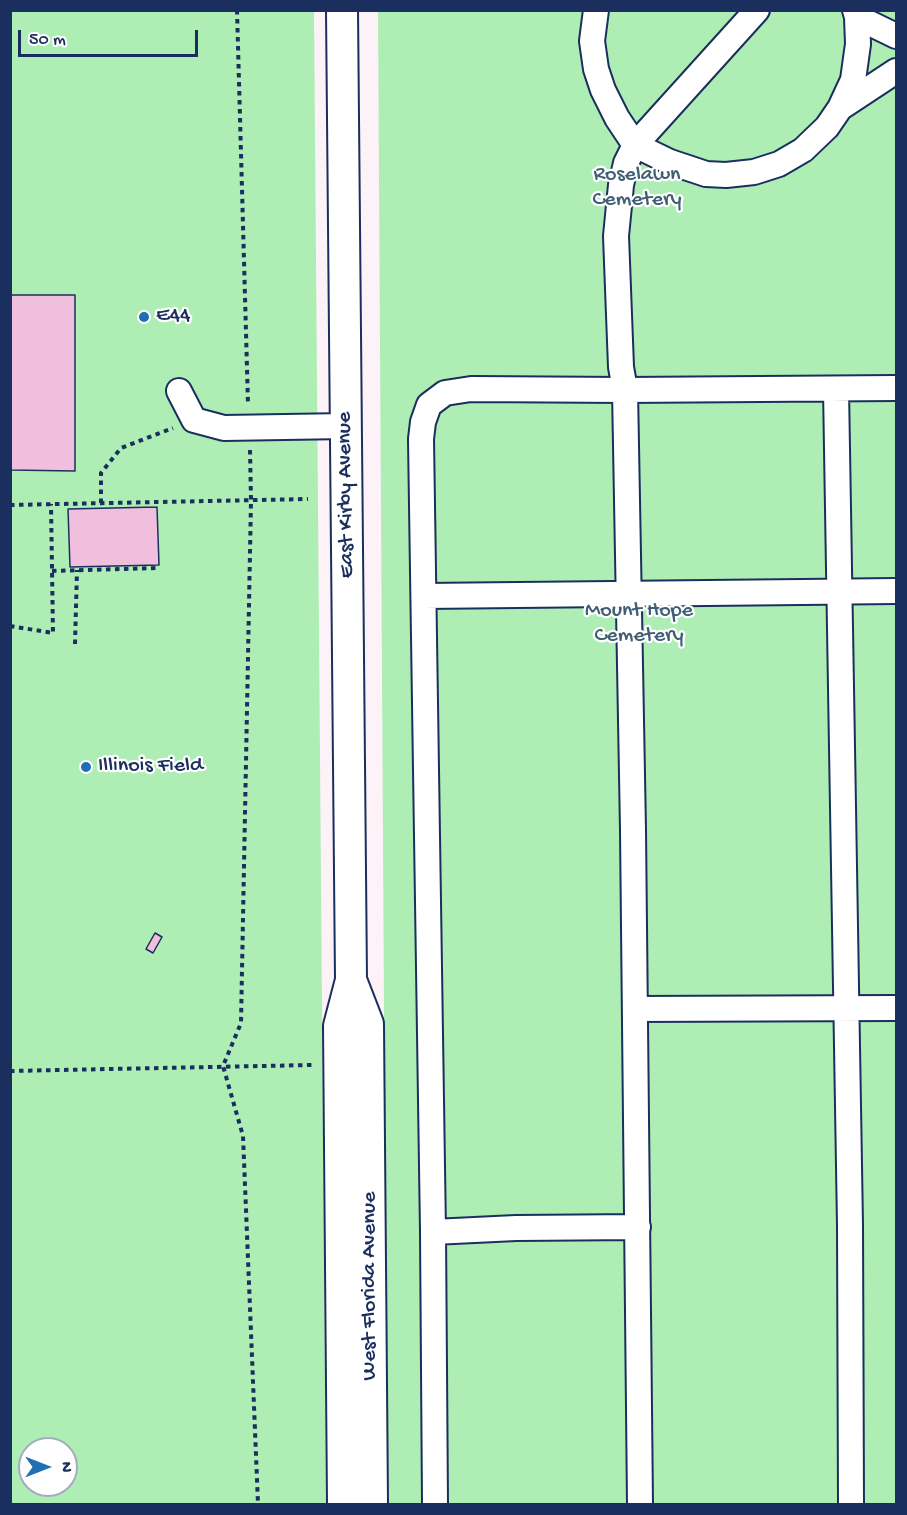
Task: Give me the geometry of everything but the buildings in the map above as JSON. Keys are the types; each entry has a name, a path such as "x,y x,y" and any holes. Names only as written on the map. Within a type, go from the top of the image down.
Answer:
{"main road":[{"name":"East Kirby Avenue","path":"325,1066 339,1026 351,980 342,10"},
{"name":"East Kirby Avenue","path":"351,980 368,1024 368,1067"},
{"name":"West Florida Avenue","path":"325,1066 343,1504"},
{"name":"West Florida Avenue","path":"368,1067 372,1504"}],"lane":[{"path":"596,10 592,41 596,69 603,90 617,118 635,145 670,162 706,174 726,175 754,172 779,164 803,150 827,128 840,108 853,80 858,45 856,14"},
{"path":"640,1504 625,390 621,368 616,236 621,185 626,163 635,145 757,10"},
{"path":"856,14 897,36"},
{"path":"840,108 897,71"},
{"path":"435,1504 434,1232 422,439 423,422 429,405 446,393 471,389 897,388"},
{"path":"836,389 850,1225 851,1504"},
{"path":"179,391 194,420 224,428 346,426"},
{"path":"424,596 897,591"},
{"path":"635,1009 897,1008"},
{"path":"434,1232 516,1228 638,1227"}],"path":[{"path":"237,10 251,500 241,1023 223,1066 243,1136 258,1504"},
{"path":"101,503 101,473 121,448 194,420"},
{"path":"10,505 308,499"},
{"path":"10,626 53,633 51,504"},
{"path":"52,571 156,568"},
{"path":"75,644 76,570"},
{"path":"10,1071 325,1066"}],"green space":[{"path":"10,11 314,11 326,1504 11,1504"},
{"name":"Mount Hope Cemetery","path":"378,11 896,11 896,1504 387,1504"}],"place":[{"name":"E44","path":"144,317"},
{"name":"Illinois Field","path":"86,767"}],"park label":[{"name":"Roselawn Cemetery","path":"637,188"}]}
